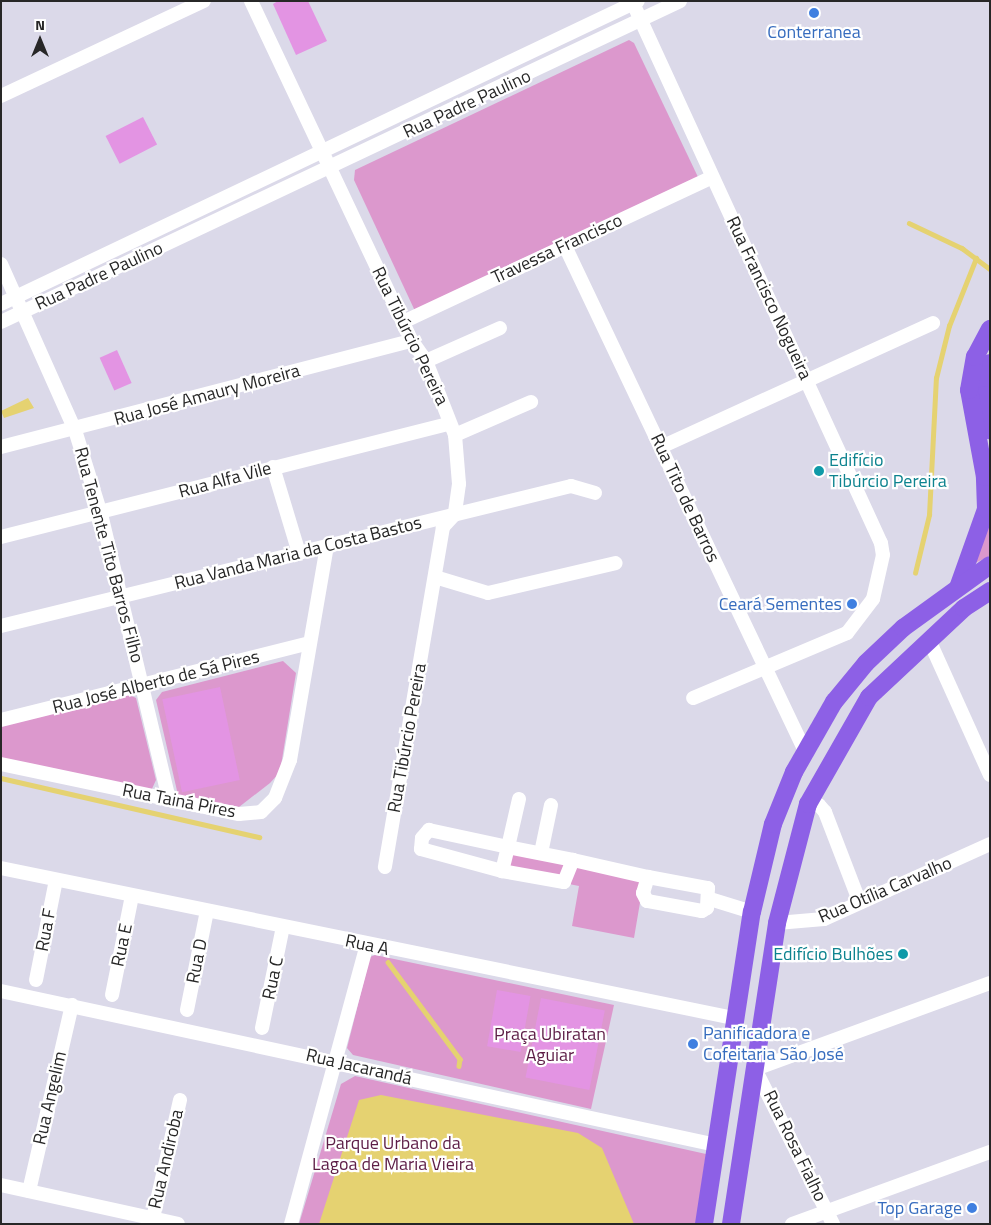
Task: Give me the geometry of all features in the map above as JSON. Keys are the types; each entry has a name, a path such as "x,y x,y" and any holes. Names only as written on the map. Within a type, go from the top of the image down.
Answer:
{"main road":[{"path":"959,585 986,510 985,477 969,390 976,357 990,329"},
{"path":"990,363 984,395 990,430"},
{"path":"704,1224 734,1018 752,912 773,824 804,749 866,663 959,585 990,565"},
{"path":"731,1224 777,923 808,804 869,697 964,608 990,591"},
{"path":"964,608 990,607"}],"street":[{"path":"1,96 204,1"},
{"name":"Rua Tibúrcio Pereira","path":"251,1 325,152 412,341 426,361 452,429 459,484 455,514 443,527 385,867"},
{"name":"Rua Padre Paulino","path":"1,322 515,82 680,1"},
{"name":"Rua Padre Paulino","path":"1,304 457,90 634,2"},
{"name":"Rua Francisco Nogueira","path":"634,2 640,20 881,543 882,566 873,599 864,615 840,638 693,698"},
{"path":"507,66 515,82"},
{"path":"457,90 465,105"},
{"name":"Travessa Francisco","path":"403,322 712,177"},
{"path":"245,189 252,205"},
{"name":"Rua Tito de Barros","path":"565,246 804,749"},
{"name":"Rua Tenente Tito Barros Filho","path":"1,264 75,430 101,514 144,688 169,800"},
{"path":"661,448 933,323"},
{"path":"426,361 500,328"},
{"name":"Rua José Amaury Moreira","path":"1,448 412,341"},
{"name":"Rua Alfa Vile","path":"1,536 101,514 273,467 452,429 531,402"},
{"path":"273,467 299,553"},
{"name":"Rua Vanda Maria da Costa Bastos","path":"1,626 571,486 596,493"},
{"name":"Rua Tainá Pires","path":"1,764 169,800 252,814 275,798 290,760 327,546"},
{"path":"435,577 488,593 616,563"},
{"path":"929,640 990,775"},
{"name":"Rua José Alberto de Sá Pires","path":"1,720 144,688 310,643"},
{"path":"502,871 519,799"},
{"path":"808,804 818,805 825,812 860,903"},
{"path":"541,854 551,805"},
{"path":"573,860 564,882 502,871 424,853 422,838 430,830 573,860 648,877 706,887 710,899"},
{"name":"Rua Otília Carvalho","path":"777,923 824,919 990,844"},
{"name":"Rua A","path":"1,868 367,945 734,1018"},
{"path":"648,877 644,893 647,901 702,911 710,899"},
{"name":"Rua F","path":"36,980 56,880"},
{"name":"Rua E","path":"112,995 132,896"},
{"path":"710,899 752,912"},
{"name":"Rua D","path":"187,1010 207,911"},
{"name":"Rua C","path":"262,1028 283,927"},
{"path":"290,1224 338,1062 367,945"},
{"path":"755,1069 990,983"},
{"name":"Rua Jacarandá","path":"1,991 338,1062 716,1145"},
{"name":"Rua Angelim","path":"29,1191 72,1005"},
{"name":"Rua Rosa Fialho","path":"755,1069 833,1224"},
{"name":"Rua Andiroba","path":"152,1218 180,1100"},
{"path":"792,1224 826,1210 990,1152"},
{"path":"1,1185 124,1218 152,1218 178,1224"}],"green space":[{"path":"278,1 308,1 327,41 296,55 273,4"},
{"path":"629,40 634,43 698,177 415,311 354,180 355,170"},
{"path":"143,117 157,145 120,164 106,136"},
{"path":"117,350 132,383 114,391 100,358"},
{"path":"990,519 990,556 973,564"},
{"path":"283,661 296,673 280,772 270,783 239,807 178,795 156,700 162,692"},
{"path":"220,687 240,780 182,792 162,699"},
{"path":"125,693 136,698 156,780 151,791 1,758 1,725"},
{"path":"512,853 644,879 634,938 572,926 579,886 508,872"},
{"name":"Praça Ubiratan Aguiar","path":"375,955 614,1005 591,1109 353,1055 347,1048 370,957"},
{"path":"497,990 530,996 521,1052 487,1046"},
{"path":"541,998 605,1010 589,1090 526,1078"},
{"name":"Parque Urbano da Lagoa de Maria Vieira","path":"355,1076 706,1154 696,1224 299,1224 341,1084"}],"shaded area":[{"path":"28,398 34,408 4,418 1,411"},
{"name":"Parque Urbano da Lagoa de Maria Vieira","path":"381,1095 578,1133 602,1148 634,1224 319,1224 359,1100"}],"waterway":[{"path":"909,223 962,248 990,269"},
{"path":"915,573 929,515 936,378 949,326 976,258"},
{"path":"1,778 259,837"},
{"path":"388,962 460,1059 459,1066"}],"place":[{"name":"Conterranea","path":"814,13"},
{"name":"Edifício Tibúrcio Pereira","path":"819,471"},
{"name":"Ceará Sementes","path":"852,604"},
{"name":"Edifício Bulhões","path":"903,954"},
{"name":"Panificadora e Cofeitaria São José","path":"693,1044"},
{"name":"Top Garage","path":"972,1208"}]}
